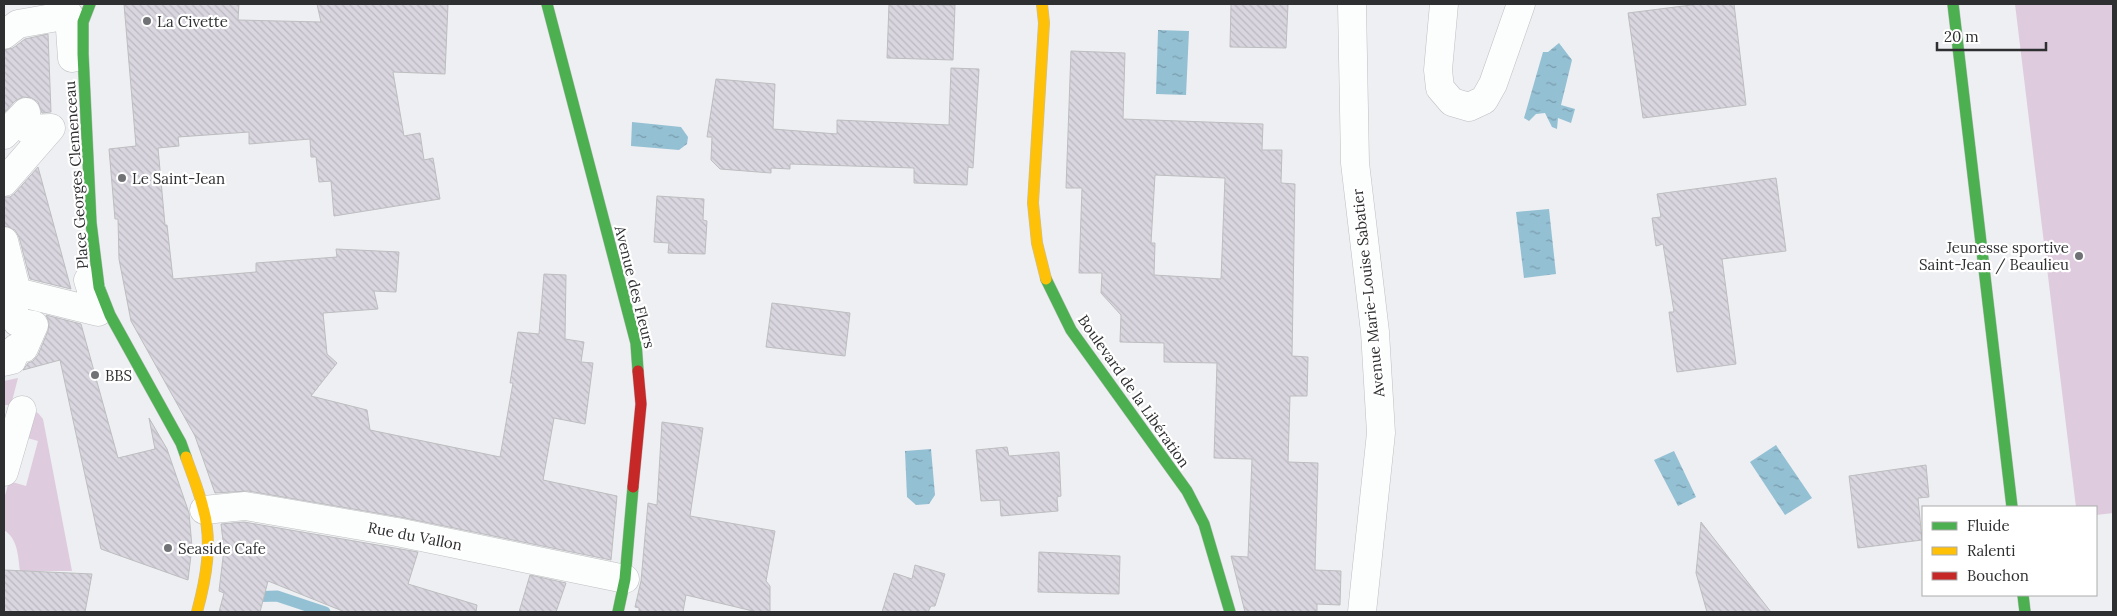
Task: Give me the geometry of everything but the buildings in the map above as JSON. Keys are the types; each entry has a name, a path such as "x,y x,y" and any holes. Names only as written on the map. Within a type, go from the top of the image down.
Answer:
{"street":[{"name":"Place Georges Clemenceau","path":"89,4 83,22 83,46 92,249 99,287 110,315 181,443 204,510 208,546 203,590 197,612"},
{"name":"Avenue des Fleurs","path":"547,4 636,343 641,404 625,579 618,612"},
{"name":"Boulevard de la Libération","path":"1042,4 1044,23 1033,203 1037,243 1047,285 1070,330 1187,491 1204,524 1230,612"},
{"name":"Avenue Marie-Louise Sabatier","path":"1352,4 1355,163 1375,332 1381,433 1362,612"},
{"path":"1444,4 1438,70 1440,88 1452,102 1469,107 1484,100 1493,84 1521,4"},
{"path":"1952,4 2012,506"},
{"path":"4,35 18,24 69,15 80,224 86,274 98,312 17,292 4,241"},
{"path":"4,135 26,112 27,129 52,128 4,182"},
{"path":"4,140 9,144 4,150"},
{"path":"4,285 7,284 17,322 34,325 24,348 16,348 12,360 4,362"},
{"path":"4,472 22,410"},
{"name":"Rue du Vallon","path":"204,510 245,506 397,532 625,579"},
{"path":"2023,596 2025,612"}],"shaded area":[{"name":"Jeunesse sportive Saint-Jean / Beaulieu","path":"2015,4 2113,4 2113,513 2097,515 2097,506 2076,506"},
{"path":"18,378 11,405 4,405 4,381"},
{"path":"32,410 43,419 72,571 20,571 15,543 4,530 4,499 9,481 26,486 38,441 24,437"}],"water":[{"path":"1158,30 1189,31 1186,95 1156,94"},
{"path":"1559,43 1572,60 1561,105 1575,109 1571,123 1558,118 1557,129 1552,127 1545,113 1536,114 1529,121 1524,118 1543,52 1548,52"},
{"path":"632,122 681,127 688,137 687,144 679,150 631,146"},
{"path":"1549,209 1556,274 1524,278 1516,212"},
{"path":"1776,445 1812,498 1785,515 1750,462"},
{"path":"931,449 935,495 929,504 916,505 907,497 905,451"},
{"path":"1674,451 1696,497 1678,506 1654,460"}],"waterway":[{"path":"249,597 277,596 325,612"}],"traffic: fast":[{"path":"90,4 83,22 83,54 91,223 99,287 110,315 181,443 186,457"},
{"path":"547,4 636,343 638,371"},
{"path":"1953,4 2012,506"},
{"path":"1046,279 1071,330 1187,491 1204,524 1230,612"},
{"path":"618,612 625,579 633,487"},
{"path":"2023,596 2025,612"}],"traffic: slow":[{"path":"1042,4 1044,23 1033,203 1037,243 1046,279"},
{"path":"186,457 201,502 208,534 207,560 197,612"}],"traffic: jam":[{"path":"633,487 641,404 638,371"}],"place":[{"name":"La Civette","path":"147,21"},
{"name":"Le Saint-Jean","path":"122,178"},
{"name":"Jeunesse sportive Saint-Jean / Beaulieu","path":"2079,256"},
{"name":"BBS","path":"95,375"},
{"name":"Seaside Cafe","path":"168,548"}]}
